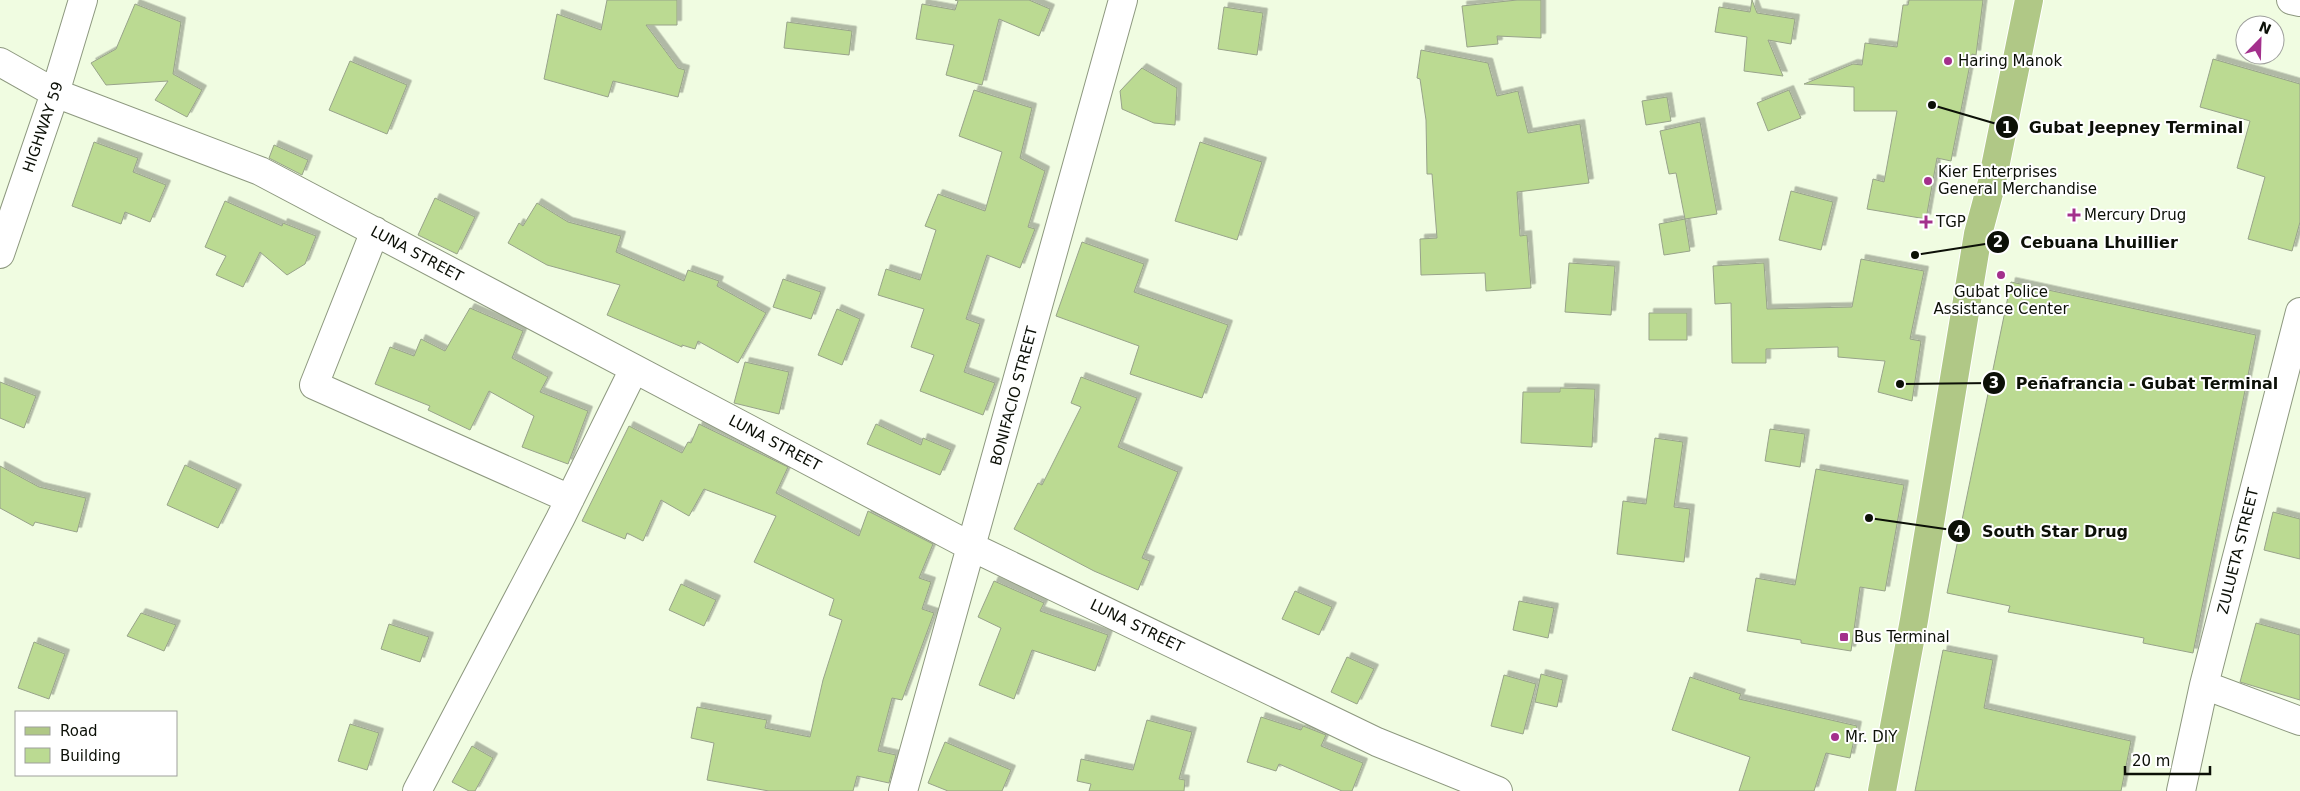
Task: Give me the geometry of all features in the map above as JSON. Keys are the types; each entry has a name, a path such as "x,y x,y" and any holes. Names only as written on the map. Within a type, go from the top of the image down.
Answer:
{"main road":[{"path":"1882,791 1914,620 1978,234 1992,182 2029,0"}],"street":[{"name":"HIGHWAY 59","path":"0,254 55,93 83,0"},
{"name":"BONIFACIO STREET","path":"903,791 1123,0"},
{"path":"2291,0 2300,2"},
{"name":"LUNA STREET","path":"0,62 55,93 260,172 972,547 1377,742 1498,791"},
{"path":"375,231 314,385 570,499"},
{"name":"ZULUETA STREET","path":"2181,791 2204,684 2298,329"},
{"path":"417,791 570,499 634,368"},
{"path":"2204,684 2300,720"}],"building":[{"path":"607,0 677,0 677,25 646,25 678,68 685,70 678,97 613,81 608,97 544,79 557,14 601,30"},
{"path":"955,0 1029,0 1050,9 1039,36 999,19 982,85 946,75 954,45 916,39 922,4 955,10 958,1"},
{"path":"1517,0 1541,0 1541,38 1497,36 1498,44 1467,47 1462,6"},
{"path":"1752,0 1757,13 1795,19 1791,44 1768,40 1783,76 1744,71 1747,37 1715,32 1719,7 1750,12"},
{"path":"1909,0 1983,0 1976,55 1972,54 1951,161 1937,158 1926,219 1867,209 1873,179 1884,182 1897,111 1854,111 1854,87 1804,84 1853,64 1862,65 1865,43 1897,47 1903,5 1908,5"},
{"path":"135,4 181,22 173,74 202,90 187,117 155,100 168,81 106,85 91,63 116,49"},
{"path":"1224,7 1263,13 1257,55 1218,49"},
{"path":"787,22 852,31 849,55 784,48"},
{"path":"1421,50 1488,63 1497,96 1518,91 1528,133 1580,124 1589,183 1517,192 1520,236 1527,235 1531,288 1486,291 1485,273 1421,275 1420,239 1437,238 1432,174 1427,174 1426,120 1420,79 1417,78"},
{"path":"2213,59 2300,84 2300,222 2292,251 2248,239 2265,177 2237,168 2250,121 2200,107"},
{"path":"350,61 407,85 387,134 329,110"},
{"path":"1142,68 1177,88 1175,125 1154,123 1122,109 1120,91"},
{"path":"974,90 1032,108 1020,158 1045,171 1028,227 1035,229 1020,268 987,255 966,319 980,324 964,372 995,383 983,415 920,391 934,355 911,347 924,309 878,295 886,269 920,280 936,230 925,226 938,194 985,211 1002,152 959,136"},
{"path":"1789,90 1801,118 1768,131 1757,103"},
{"path":"1667,97 1671,121 1646,125 1642,101"},
{"path":"1700,122 1717,214 1685,219 1676,173 1669,174 1660,131"},
{"path":"94,142 138,158 133,172 166,185 150,222 125,212 121,224 72,206"},
{"path":"1200,142 1262,162 1237,240 1175,221"},
{"path":"274,145 308,160 302,175 269,158"},
{"path":"1791,191 1833,202 1821,250 1779,240"},
{"path":"435,198 475,217 457,254 418,235"},
{"path":"225,201 282,226 283,223 316,236 305,264 287,275 260,252 243,287 216,275 226,256 205,247"},
{"path":"537,203 568,222 621,236 616,252 684,281 688,270 719,281 717,286 766,313 738,363 698,341 695,349 682,345 682,347 607,315 620,285 547,265 508,243 519,223 523,226"},
{"path":"1685,219 1690,251 1664,255 1659,224"},
{"path":"1082,242 1144,264 1134,292 1228,325 1202,398 1130,374 1139,346 1056,316"},
{"path":"1861,259 1924,271 1910,339 1921,341 1912,401 1878,392 1885,361 1838,357 1838,347 1766,349 1766,363 1732,363 1731,303 1715,304 1713,266 1764,263 1767,309 1852,307"},
{"path":"1569,263 1615,266 1611,315 1565,312"},
{"path":"783,279 821,292 811,319 773,307"},
{"path":"2011,282 2256,335 2193,653 2143,643 2144,638 2008,612 2010,606 1947,593"},
{"path":"470,308 523,331 512,358 548,377 540,392 588,411 568,464 522,447 534,416 489,391 470,430 428,410 430,406 375,384 390,347 414,356 421,339 445,351"},
{"path":"837,309 860,319 842,365 818,355"},
{"path":"1649,313 1687,313 1687,340 1649,340"},
{"path":"745,362 789,372 779,414 734,403"},
{"path":"1081,377 1137,398 1118,447 1178,472 1142,558 1150,561 1138,590 1094,571 1014,529 1038,483 1042,485 1081,407 1071,403"},
{"path":"0,382 36,396 24,428 0,418"},
{"path":"1560,388 1595,389 1592,447 1521,443 1523,392 1560,392"},
{"path":"699,424 788,467 776,493 859,536 868,511 933,544 919,578 931,582 922,609 934,613 902,700 892,698 878,751 896,755 889,783 857,776 853,791 769,791 707,780 714,743 691,738 697,707 767,720 765,728 810,737 823,680 842,620 829,615 834,599 754,562 776,516 704,489 689,516 661,500 643,541 627,533 625,539 582,521 629,426 682,453 688,442 691,443"},
{"path":"876,424 921,445 923,438 951,450 940,475 867,444"},
{"path":"1770,429 1805,434 1800,467 1765,461"},
{"path":"1655,438 1683,442 1674,507 1690,509 1684,562 1617,554 1623,501 1646,504"},
{"path":"185,465 237,489 218,528 167,505"},
{"path":"0,466 39,487 86,498 77,532 35,522 33,526 0,508"},
{"path":"1816,469 1904,485 1885,591 1860,587 1851,651 1801,643 1801,640 1747,631 1756,578 1795,585"},
{"path":"2273,512 2300,519 2300,559 2264,550"},
{"path":"994,581 1044,603 1040,611 1108,635 1095,671 1032,650 1014,699 979,685 1001,628 978,617"},
{"path":"681,584 716,600 704,626 669,610"},
{"path":"1295,591 1332,607 1319,635 1282,619"},
{"path":"1519,601 1554,608 1548,638 1513,630"},
{"path":"141,613 176,625 164,651 127,636"},
{"path":"2256,623 2300,635 2300,700 2240,682"},
{"path":"389,624 429,637 420,662 381,649"},
{"path":"34,642 65,654 49,699 18,688"},
{"path":"1943,650 1993,660 1984,708 2131,741 2121,791 1915,791"},
{"path":"1347,657 1374,669 1357,704 1331,692"},
{"path":"1541,674 1563,680 1557,707 1535,702"},
{"path":"1504,675 1536,684 1523,734 1491,726"},
{"path":"1690,677 1741,694 1739,699 1857,726 1850,758 1826,753 1814,791 1739,791 1750,757 1672,730"},
{"path":"1261,717 1301,730 1303,726 1326,735 1321,746 1363,763 1352,791 1342,791 1279,764 1276,771 1247,762"},
{"path":"1147,720 1192,732 1179,779 1185,780 1184,791 1089,791 1091,784 1077,781 1081,759 1133,770"},
{"path":"350,724 379,733 367,770 338,761"},
{"path":"945,742 1011,770 1002,791 948,791 928,783"},
{"path":"472,746 493,758 475,791 469,791 452,782"}],"place":[{"name":"Haring Manok","path":"1948,61"},
{"name":"Gubat Jeepney Terminal","path":"1932,105"},
{"name":"Kier Enterprises General Merchandise","path":"1928,181"},
{"name":"Mercury Drug","path":"2074,215"},
{"name":"TGP","path":"1926,222"},
{"name":"Cebuana Lhuillier","path":"1915,255"},
{"name":"Gubat Police Assistance Center","path":"2001,275"},
{"name":"Peñafrancia - Gubat Terminal","path":"1900,384"},
{"name":"South Star Drug","path":"1869,518"},
{"name":"Bus Terminal","path":"1844,637"},
{"name":"Mr. DIY","path":"1835,737"}]}
